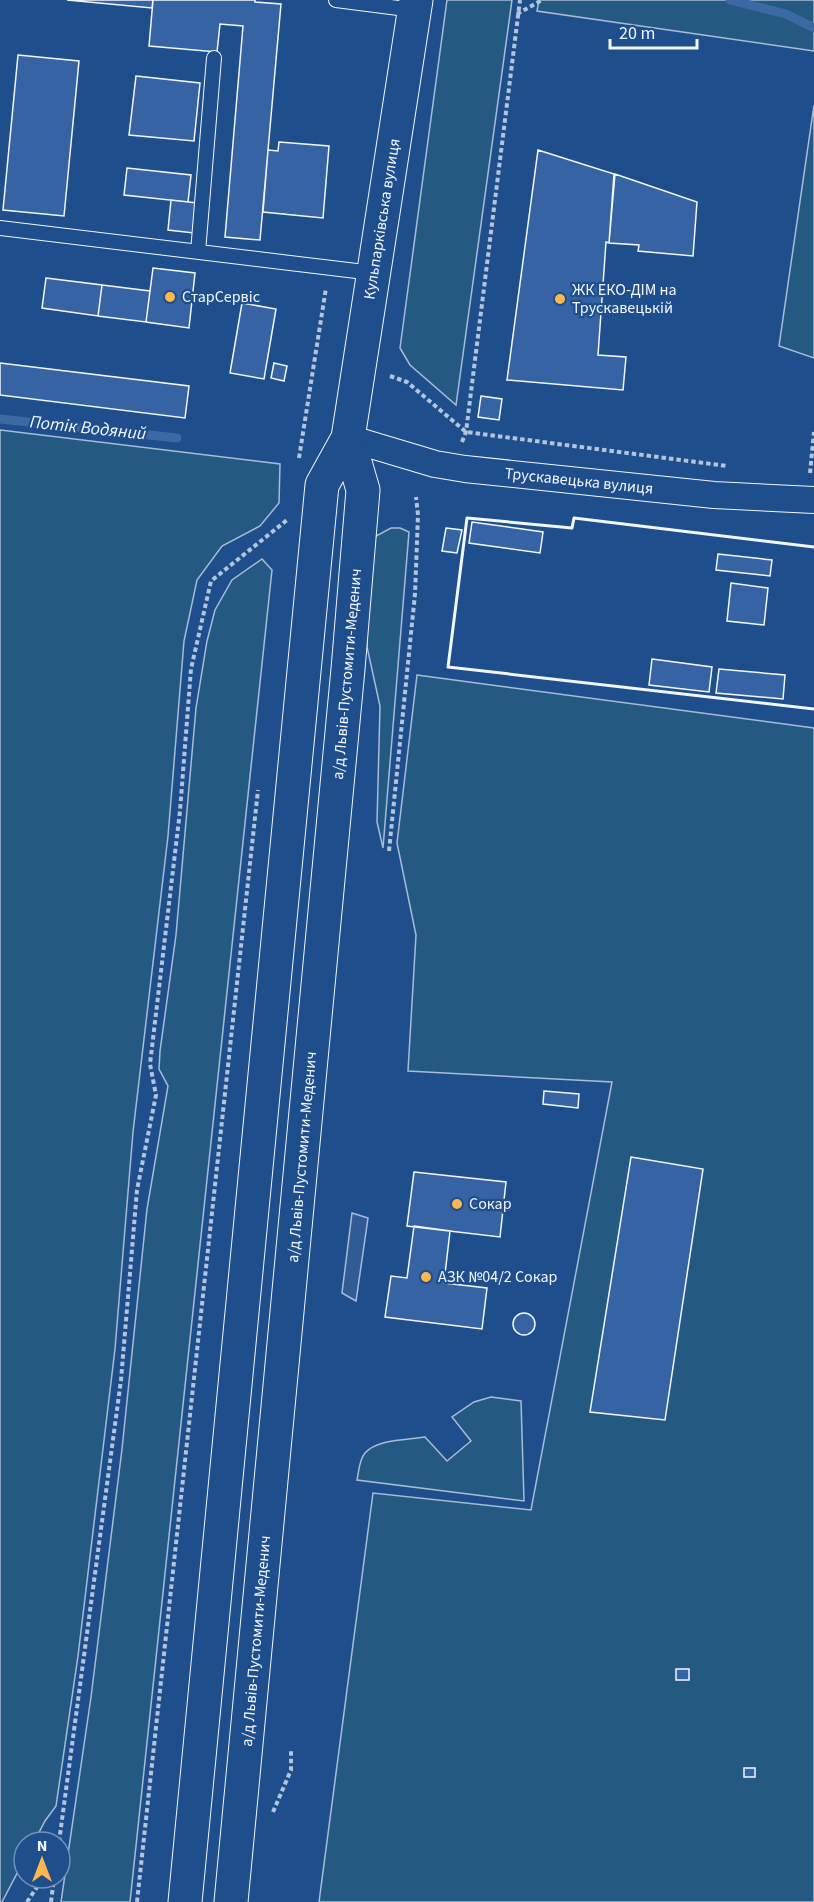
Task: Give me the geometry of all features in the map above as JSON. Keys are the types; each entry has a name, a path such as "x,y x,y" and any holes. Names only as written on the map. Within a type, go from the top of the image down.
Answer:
{"main road":[{"name":"Кульпарківська вулиця","path":"348,438 415,5"},
{"name":"а/д Львів-Пустомити-Меденич","path":"232,1890 363,490 348,438"},
{"path":"185,1902 322,485 348,438"}],"street":[{"name":"Трускавецька вулиця","path":"348,438 435,464 465,469 714,495 810,500"}],"lane":[{"path":"336,0 415,5"},
{"path":"198,252 214,58"},
{"path":"0,228 374,273"}],"path":[{"path":"454,443 460,445 466,432 520,0"},
{"path":"517,14 542,0"},
{"path":"298,465 330,269"},
{"path":"390,376 407,382 466,432 731,466"},
{"path":"810,500 814,432"},
{"path":"799,472 812,473"},
{"path":"389,851 415,594 418,515 416,497"},
{"path":"61,1830 121,1380 136,1190 156,1095 150,1064 180,811 191,669 211,581 287,519 286,531"},
{"path":"137,1902 259,790"}],"shaded area":[{"path":"447,0 512,0 456,405 410,365 400,348"},
{"path":"539,0 814,0 814,51 537,11"},
{"path":"814,105 814,358 779,346"},
{"path":"0,430 280,464 279,503 260,526 222,546 197,580 184,641 168,836 133,1132 115,1349 78,1656 56,1806 40,1830 12,1830 12,1883 0,1902"},
{"path":"391,528 400,528 409,532 383,848 377,822 380,706 367,647 369,552 376,536"},
{"path":"262,559 272,570 130,1902 61,1902 63,1890 72,1890 72,1830 91,1697 122,1449 147,1209 168,1086 159,1069 160,1051 176,935 196,708 207,641 215,610 232,580"},
{"path":"417,675 814,728 814,1902 319,1902 373,1493 531,1510 612,1082 408,1071 416,935 397,843"},
{"path":"352,1213 368,1218 356,1301 342,1293"},
{"path":"491,1397 521,1401 524,1501 357,1480 360,1462 365,1453 370,1448 385,1443 425,1437 447,1461 471,1441 452,1417 474,1402"}],"building":[{"path":"67,0 153,0 152,8"},
{"path":"153,0 255,0 255,2 281,4 260,240 225,237 243,26 220,24 217,52 149,46"},
{"path":"18,55 79,61 64,216 3,210"},
{"path":"136,76 200,83 194,141 129,135"},
{"path":"279,142 329,146 323,218 263,212 268,150 278,151"},
{"name":"ЖК ЕКО-ДІМ на Трускавецькій","path":"538,150 614,174 609,243 606,242 598,355 626,357 623,390 507,380"},
{"path":"127,168 191,175 188,202 124,195"},
{"name":"ЖК ЕКО-ДІМ на Трускавецькій","path":"615,174 697,202 693,256 638,251 639,245 609,243"},
{"path":"171,200 197,203 194,233 168,230"},
{"name":"СтарСервіс","path":"153,268 195,273 189,328 146,322"},
{"path":"46,278 102,285 98,316 42,308"},
{"path":"102,285 150,291 146,322 98,316"},
{"path":"242,303 276,309 264,379 230,373"},
{"path":"0,363 189,386 185,418 0,395"},
{"path":"274,363 287,366 284,381 271,378"},
{"path":"481,396 502,399 499,420 478,417"},
{"path":"472,522 543,532 540,553 469,543"},
{"path":"446,528 462,530 457,553 442,551"},
{"path":"718,554 772,560 770,576 716,570"},
{"path":"731,583 768,588 764,625 727,621"},
{"path":"652,659 712,667 709,692 649,685"},
{"path":"719,669 785,675 783,699 716,693"},
{"path":"544,1091 579,1094 578,1108 543,1104"},
{"path":"631,1157 703,1169 665,1420 590,1412"},
{"name":"Сокар","path":"414,1172 506,1182 500,1237 407,1226"},
{"name":"АЗК №04/2 Сокар","path":"414,1226 450,1231 444,1283 487,1288 482,1329 385,1317 391,1276 407,1278"},
{"path":"524,1313 532,1316 535,1324 532,1332 524,1335 516,1332 513,1324 516,1316"},
{"path":"676,1669 689,1669 689,1680 676,1680"},
{"path":"744,1768 755,1768 755,1777 744,1777"}],"waterway":[{"path":"730,0 786,14 814,28"},
{"name":"Потік Водяний","path":"0,419 177,438"}],"wall":[{"path":"814,547 574,518 572,528 467,518 448,667 814,709"}],"place":[{"name":"СтарСервіс","path":"170,297"},
{"name":"ЖК ЕКО-ДІМ на Трускавецькій","path":"560,299"},
{"name":"Сокар","path":"457,1204"},
{"name":"АЗК №04/2 Сокар","path":"426,1277"}]}
